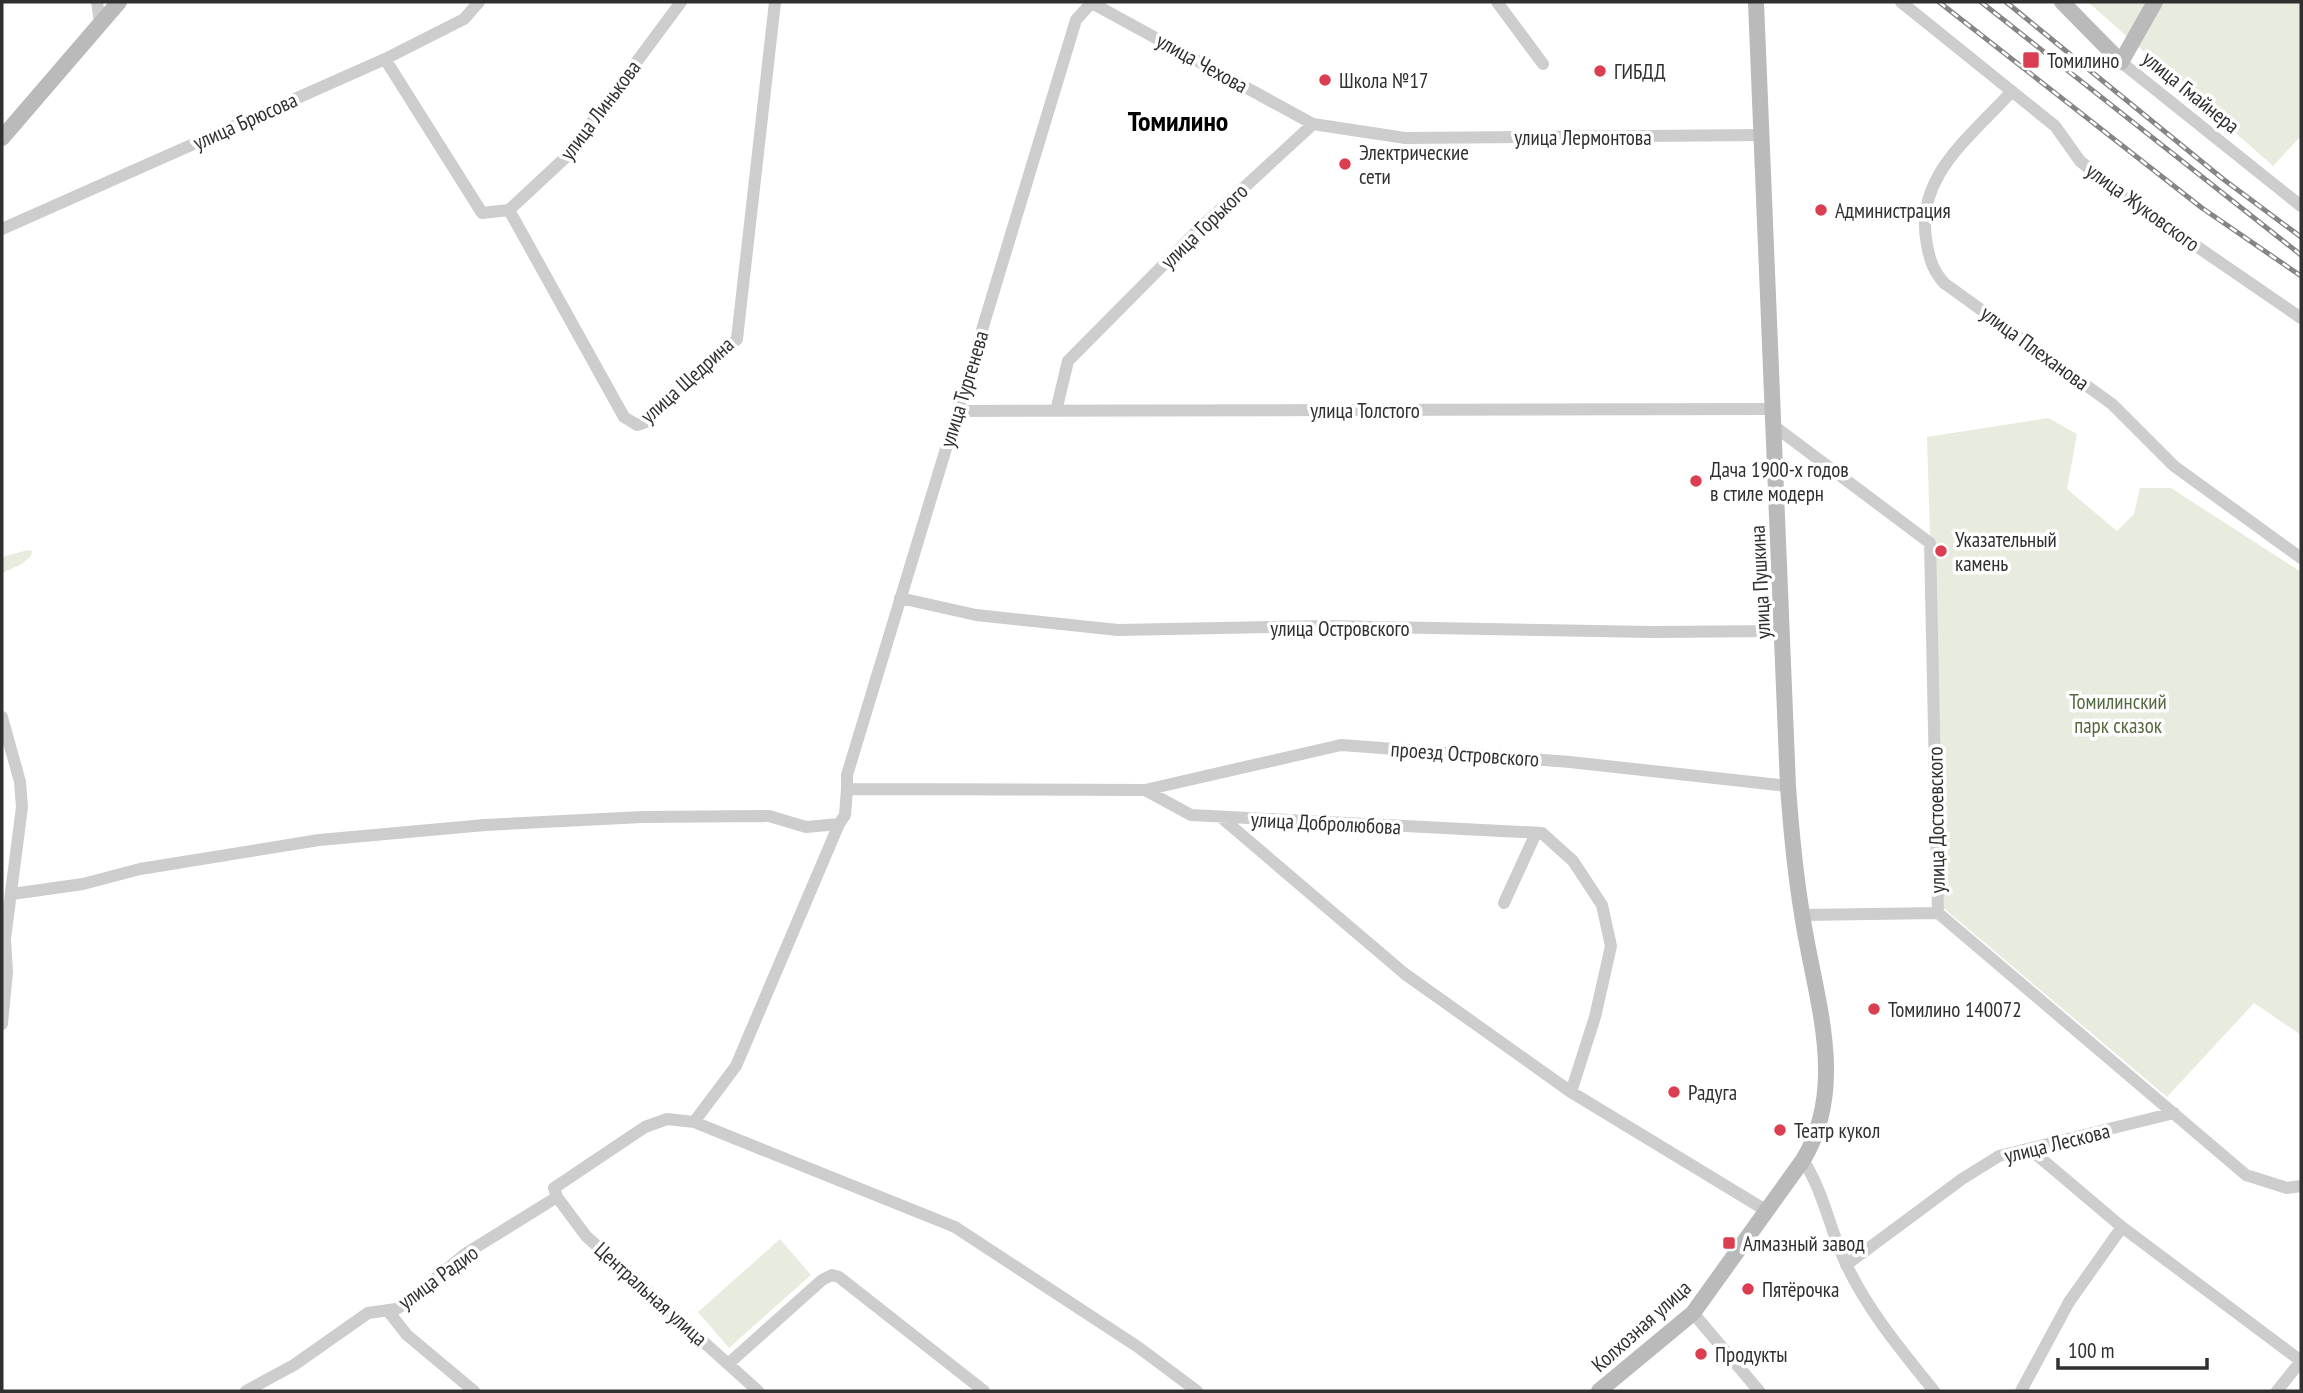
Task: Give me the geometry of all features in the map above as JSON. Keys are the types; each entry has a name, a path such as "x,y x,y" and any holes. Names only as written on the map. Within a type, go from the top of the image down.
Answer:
{"main road":[{"path":"2,138 119,2"},
{"name":"улица Пушкина","path":"1756,2 1788,786 1802,915 1820,1013 1828,1087 1821,1123 1805,1157"},
{"name":"улица Гмайнера","path":"2062,2 2121,62"},
{"path":"2121,62 2155,2"},
{"name":"Колхозная улица","path":"1599,1391 1693,1313 1805,1157"}],"street":[{"path":"97,2 100,23"},
{"name":"улица Брюсова","path":"2,229 385,60 464,19 479,2"},
{"name":"улица Линькова","path":"509,210 566,157 681,2"},
{"name":"улица Щедрина","path":"509,210 624,417 637,425 646,422 737,339 775,2"},
{"name":"улица Чехова","path":"1091,2 1314,124"},
{"name":"улица Тургенева","path":"694,1122 736,1066 845,815 847,784 900,598 1076,20 1091,2"},
{"path":"1497,2 1543,64"},
{"name":"улица Жуковского","path":"1901,2 2056,126 2080,160 2122,195 2301,317"},
{"path":"385,60 482,213 509,210"},
{"name":"улица Гмайнера","path":"2121,62 2301,206"},
{"name":"улица Плеханова","path":"2011,92 1937,175 1925,201 1922,223 1931,268 1944,283 2112,404 2174,466 2301,558"},
{"name":"улица Лермонтова","path":"1314,124 1405,138 1762,135"},
{"name":"улица Горького","path":"1056,411 1068,361 1199,229 1314,124"},
{"name":"улица Толстого","path":"957,411 1773,418"},
{"name":"улица Достоевского","path":"1773,418 1930,543 1938,913 2246,1175 2287,1188 2301,1186"},
{"name":"улица Островского","path":"900,598 976,615 1118,630 1327,626 1652,632 1783,631"},
{"path":"2,718 20,782 22,807 5,939 7,972 2,1024"},
{"name":"проезд Островского","path":"847,784 1145,790 1340,745 1570,762 1788,786"},
{"path":"1145,790 1191,816 1223,819"},
{"path":"12,894 83,884 140,869 318,840 485,825 643,817 769,816 806,827 839,824"},
{"name":"улица Добролюбова","path":"1223,819 1260,817 1364,826 1536,833"},
{"name":"улица Добролюбова","path":"1223,819 1405,974 1571,1092 1767,1211"},
{"path":"1504,903 1536,833 1542,833 1573,861 1602,905 1611,946 1595,1017 1571,1092"},
{"path":"1802,915 1938,913"},
{"name":"улица Лескова","path":"1846,1265 1962,1178 2012,1151 2031,1150 2174,1113"},
{"name":"улица Радио","path":"246,1391 294,1365 368,1313 388,1311 405,1304 465,1254 645,1127 667,1119 694,1122"},
{"path":"694,1122 956,1227 1138,1347 1197,1391"},
{"path":"2031,1150 2122,1227 2301,1361 2277,1391"},
{"path":"1805,1157 1846,1265 1882,1325 1934,1391"},
{"name":"Центральная улица","path":"555,1193 586,1236 758,1391"},
{"path":"2021,1391 2069,1302 2122,1227"},
{"path":"728,1364 822,1280 832,1276 839,1277 984,1391"},
{"path":"388,1311 407,1335 474,1391"},
{"path":"1693,1313 1759,1391"}],"green space":[{"path":"2088,2 2301,2 2301,136 2273,166"},
{"name":"Томилинский парк сказок","path":"2048,418 2077,434 2067,489 2117,531 2134,514 2140,488 2171,488 2301,572 2301,1035 2254,1003 2167,1097 1941,906 1927,437"},
{"path":"32,551 31,556 22,564 2,573 2,557"},
{"path":"780,1239 811,1275 729,1348 698,1312"}],"railway":[{"path":"1939,2 2202,208 2301,276"},
{"path":"1981,2 2301,255"},
{"path":"2006,2 2223,179 2301,237"}],"place":[{"name":"Томилино","path":"2031,60"},
{"name":"ГИБДД","path":"1600,71"},
{"name":"Школа №17","path":"1325,80"},
{"name":"Электрические сети","path":"1345,164"},
{"name":"Администрация","path":"1821,210"},
{"name":"Дача 1900-х годов в стиле модерн","path":"1696,481"},
{"name":"Указательный камень","path":"1941,551"},
{"name":"Томилино 140072","path":"1874,1009"},
{"name":"Радуга","path":"1674,1092"},
{"name":"Театр кукол","path":"1780,1130"},
{"name":"Алмазный завод","path":"1729,1243"},
{"name":"Пятёрочка","path":"1748,1289"},
{"name":"Продукты","path":"1701,1354"}],"district":[{"name":"Томилино","path":"1178,120"}]}
